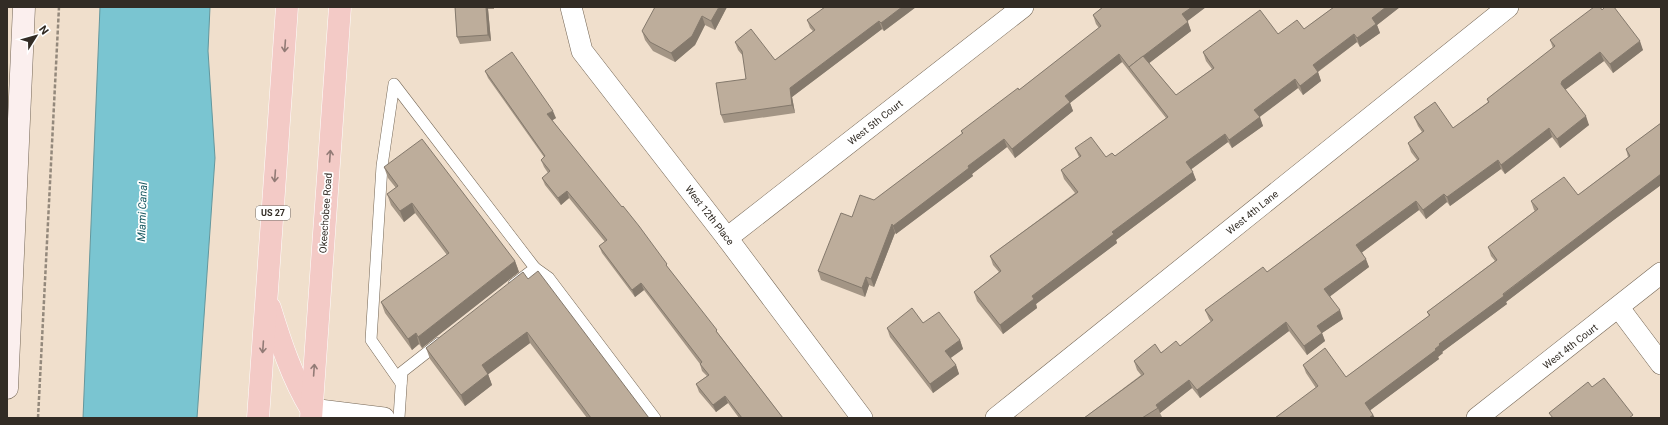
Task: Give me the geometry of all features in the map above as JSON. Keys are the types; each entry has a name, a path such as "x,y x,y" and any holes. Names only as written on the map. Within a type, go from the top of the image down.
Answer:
{"highway":[{"name":"US 27","path":"258,418 287,7"},
{"name":"Okeechobee Road","path":"311,413 340,7"},
{"path":"266,297 289,366 311,413"}],"street":[{"path":"7,388 14,86 24,7"},
{"name":"West 12th Place","path":"572,7 582,51 727,238 862,418"},
{"name":"West 5th Court","path":"727,238 1023,7"},
{"name":"West 4th Lane","path":"996,418 1508,7"},
{"name":"West 4th Court","path":"1477,418 1619,308 1661,273"},
{"path":"1619,308 1661,364"},
{"path":"311,413 384,418"}],"lane":[{"path":"401,383 371,340 382,166 394,84 535,268 549,278 655,418"},
{"path":"505,292 535,268"},
{"path":"399,418 402,372 450,334"}],"path":[{"path":"38,418 58,7"}],"water":[{"name":"Miami Canal","path":"100,7 210,7 208,51 215,158 197,418 83,418"}],"building":[{"path":"455,7 486,7 488,35 457,37"},
{"path":"655,7 719,7 711,21 702,16 692,36 671,53 650,42 642,31"},
{"path":"825,7 902,7 881,23 879,21 790,88 792,105 721,115 716,83 746,79 742,51 735,42 751,29 775,60 815,30 807,20"},
{"path":"1103,7 1192,7 1182,14 1188,22 1129,67 1119,54 1065,96 1070,102 1012,149 1004,139 968,166 969,168 893,226 892,224 871,279 866,277 862,288 818,271 841,213 852,217 860,195 874,200 963,133 961,131 1018,88 1019,90 1101,26 1093,15"},
{"path":"1334,7 1386,7 1372,18 1376,24 1357,38 1354,34 1313,65 1318,72 1300,86 1295,79 1254,110 1260,117 1229,140 1225,134 1186,162 1193,172 1112,232 1114,234 1032,296 1034,299 1000,325 974,292 1001,271 990,256 1078,192 1061,170 1081,156 1075,148 1091,137 1106,157 1112,153 1115,156 1168,117 1129,67 1143,56 1176,95 1214,68 1203,52 1260,10 1278,34 1297,20 1304,29"},
{"path":"1594,7 1600,7 1602,10 1605,7 1614,7 1640,41 1610,64 1600,52 1562,81 1561,84 1586,116 1557,139 1549,128 1501,165 1498,160 1447,197 1444,194 1423,210 1416,201 1356,245 1366,259 1324,289 1340,310 1317,326 1322,333 1304,346 1286,322 1197,390 1189,380 1156,405 1158,408 1142,418 1084,418 1144,374 1134,361 1155,344 1161,353 1176,341 1180,346 1213,320 1205,310 1263,267 1267,272 1419,159 1408,143 1424,131 1414,117 1435,102 1453,128 1489,102 1487,99 1555,46 1550,40"},
{"path":"512,52 553,111 547,114 639,226 667,264 666,265 783,418 742,418 725,396 713,405 696,384 709,375 700,364 702,362 641,283 632,290 599,246 607,240 567,191 558,198 542,178 550,171 541,160 545,156 485,71"},
{"path":"1661,123 1661,174 1503,294 1504,296 1439,344 1440,345 1435,349 1436,350 1365,403 1373,415 1369,418 1275,418 1318,386 1303,365 1325,348 1346,377 1430,315 1427,312 1497,260 1488,247 1538,209 1531,201 1564,177 1578,195 1630,156 1626,149"},
{"path":"422,139 515,261 418,337 416,333 408,339 381,302 449,253 412,203 400,211 387,194 398,186 384,167"},
{"path":"538,271 649,418 591,418 527,332 482,365 488,374 461,395 426,348 523,272 528,279"},
{"path":"912,308 923,323 939,312 960,340 945,351 956,365 930,384 887,328"},
{"path":"1604,378 1633,415 1629,418 1553,418 1549,413 1588,382 1592,387"}]}
